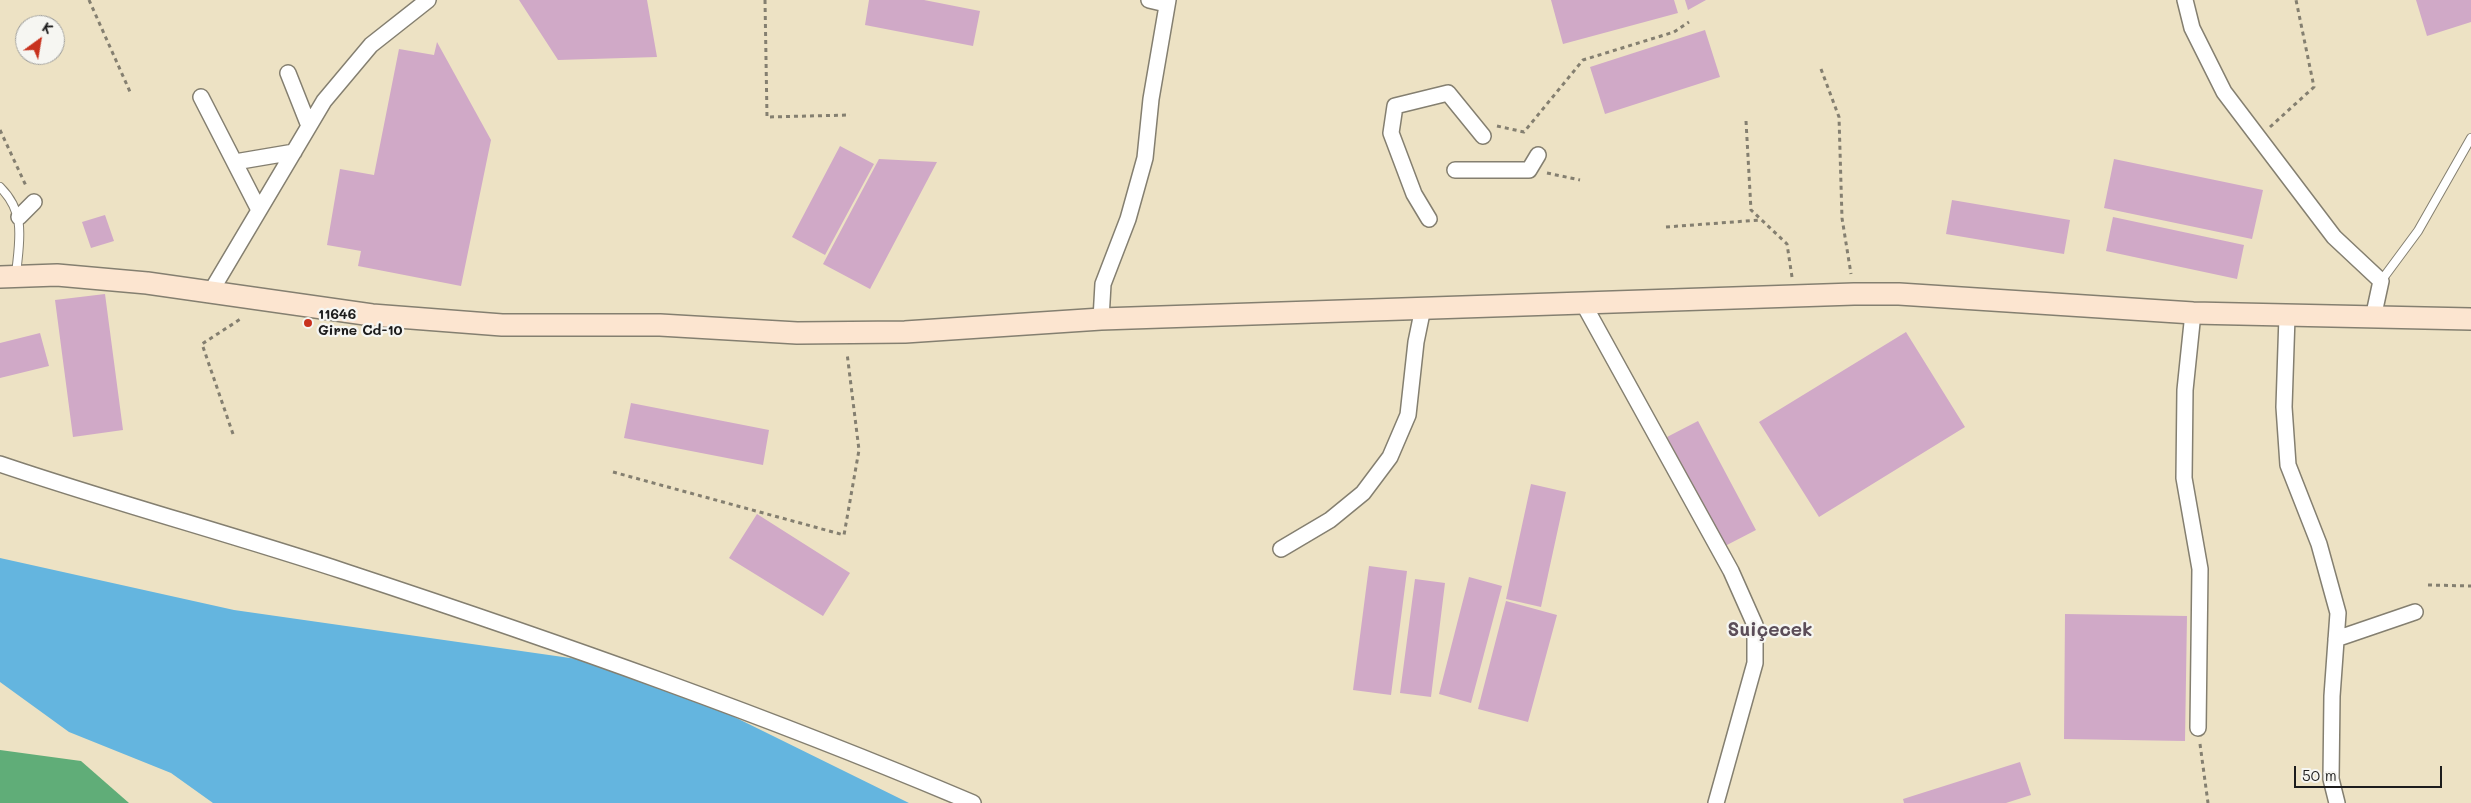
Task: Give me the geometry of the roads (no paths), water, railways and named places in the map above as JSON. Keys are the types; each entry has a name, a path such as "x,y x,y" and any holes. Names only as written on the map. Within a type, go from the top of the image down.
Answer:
{"street":[{"path":"210,293 324,100 371,45 428,0"},
{"path":"1101,319 1103,284 1128,219 1145,158 1150,99 1168,2 1149,0"},
{"path":"2185,0 2192,28 2224,92 2334,237 2381,281 2373,318"},
{"path":"288,74 309,126"},
{"path":"1429,219 1414,194 1391,133 1396,106 1448,93 1485,130"},
{"path":"201,97 260,210"},
{"path":"235,162 294,152"},
{"path":"1455,170 1529,170 1538,155"},
{"path":"19,217 34,202"},
{"path":"8,276 67,276 147,283 372,315 502,325 660,325 797,333 905,332 1101,319 1854,294 1899,294 2193,313 2471,319"},
{"path":"1583,303 1731,571 1755,626 1755,663 1716,803"},
{"path":"1281,549 1330,520 1363,493 1390,457 1408,415 1416,342 1424,308"},
{"path":"2193,313 2185,390 2184,478 2200,569 2198,728"},
{"path":"2287,316 2284,406 2288,465 2318,544 2338,613 2332,696 2331,779 2337,803"},
{"path":"0,464 344,572 637,671 871,760 973,803"},
{"path":"2336,640 2415,612"}],"lane":[{"path":"2381,281 2418,231 2471,138"},
{"path":"0,187 9,196 19,217 20,230 8,276"}],"water":[{"path":"0,558 234,610 633,667 909,803 213,803 171,773 69,732 0,682"}],"place":[{"name":"11646 Girne Cd-10","path":"308,323"}],"district":[{"name":"Suiçecek","path":"1770,630"}]}
